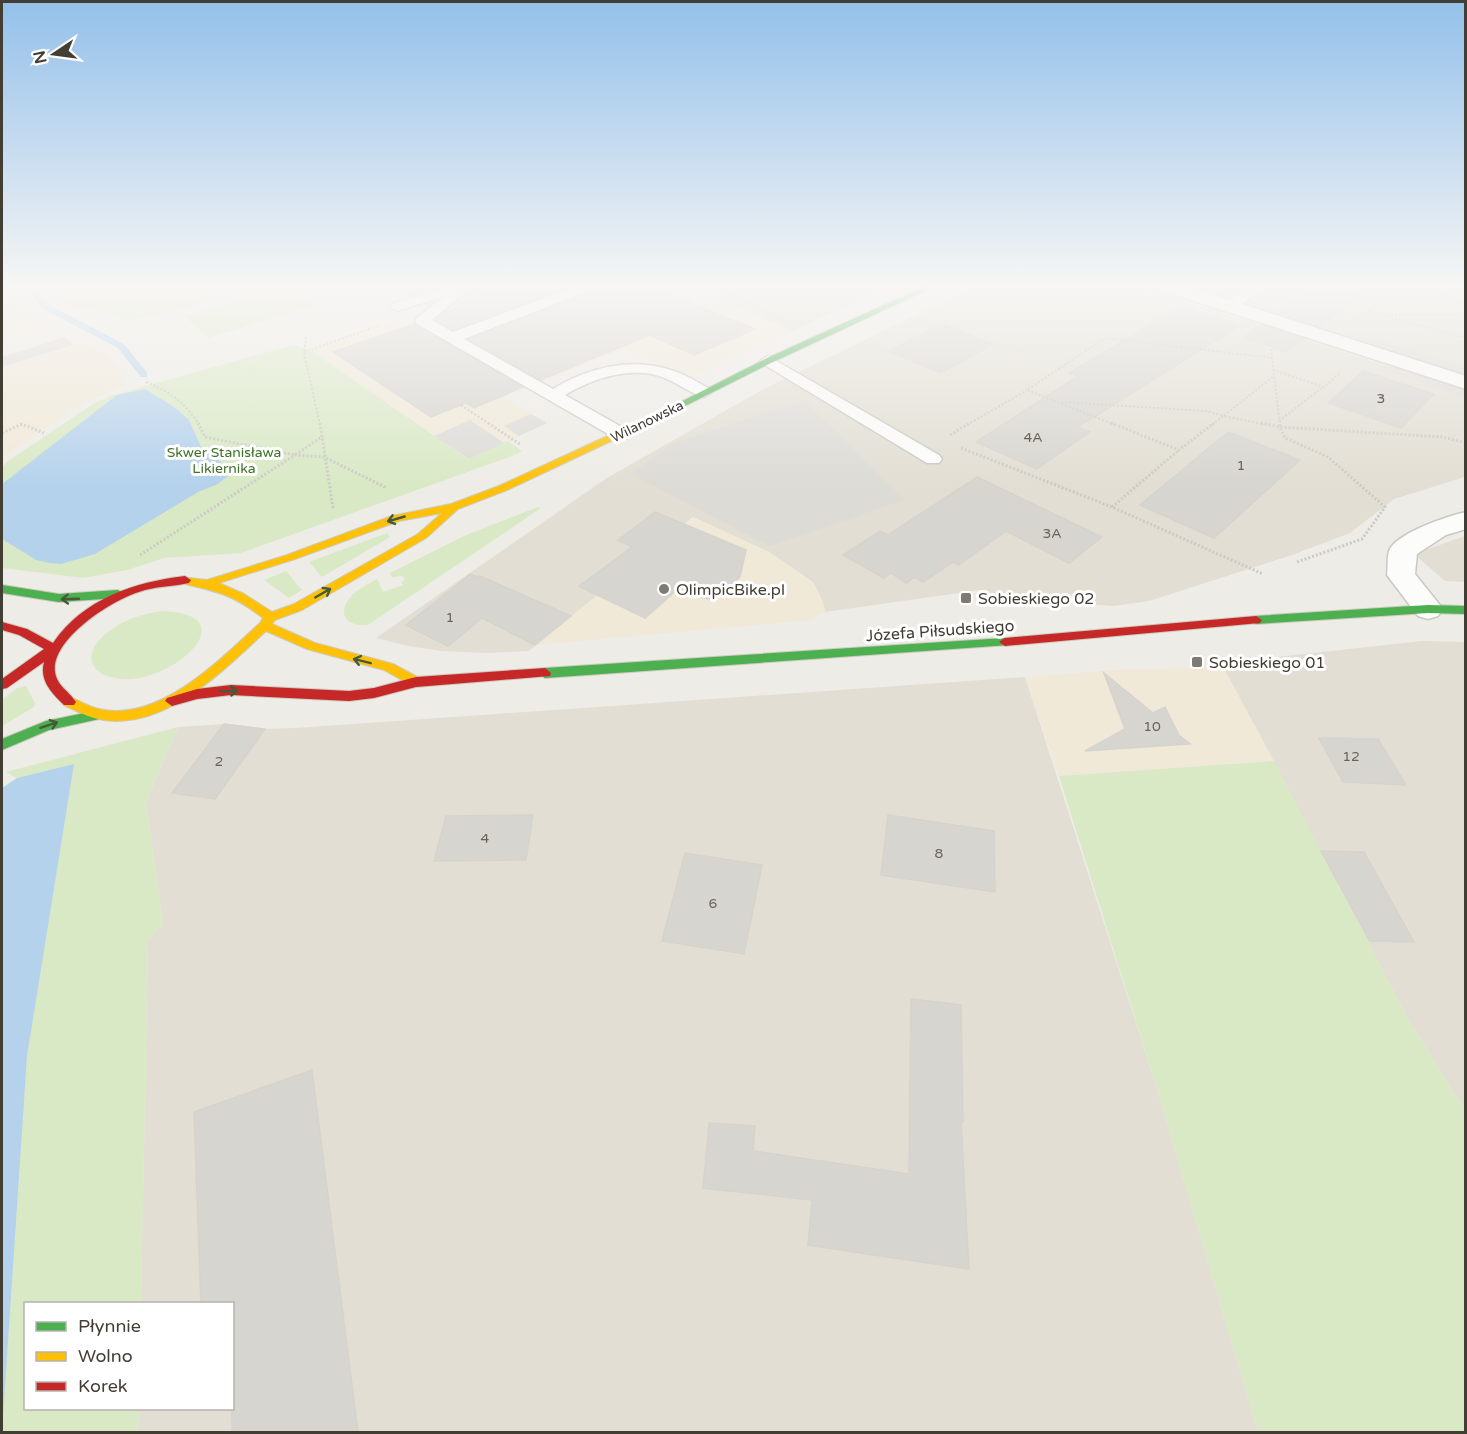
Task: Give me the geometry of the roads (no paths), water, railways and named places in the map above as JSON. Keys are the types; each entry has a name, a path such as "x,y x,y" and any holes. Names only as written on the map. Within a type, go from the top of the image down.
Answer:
{"main road":[{"name":"Wilanowska","path":"211,582 291,557 396,518 453,507 518,482 790,351"},
{"name":"Wilanowska","path":"172,701 268,622 422,536 453,507"},
{"path":"2,589 46,599 67,600 128,592 166,582 185,580 211,582 242,594 268,622 311,646 388,667 416,682"},
{"path":"6,676 53,649 76,625 128,592"},
{"name":"Józefa Piłsudskiego","path":"2,745 55,723 148,710 197,694 231,690 349,696 374,693 416,682 963,646 1100,633 1428,609 1466,610"},
{"path":"2,626 23,632 53,649"},
{"path":"53,649 47,666 48,679 54,691 82,709 99,716"}],"street":[{"path":"1368,351 1466,383"},
{"path":"1428,609 1401,575 1403,551 1437,529 1466,520"}],"lane":[{"path":"474,351 621,434"},
{"path":"768,361 933,459"},
{"path":"553,396 578,381 628,368 661,371 704,392"}],"water":[{"path":"145,389 174,407 189,420 201,447 229,468 227,477 95,554 61,564 36,560 2,539 2,484 117,395"},
{"path":"74,764 27,1056 2,1432 2,788 17,778"}],"waterway":[{"path":"125,351 144,375"}],"place":[{"name":"OlimpicBike.pl","path":"664,589"},
{"name":"Sobieskiego 02","path":"966,598"},
{"name":"Sobieskiego 01","path":"1197,662"}],"park label":[{"name":"Skwer Stanisława Likiernika","path":"224,460"}]}
